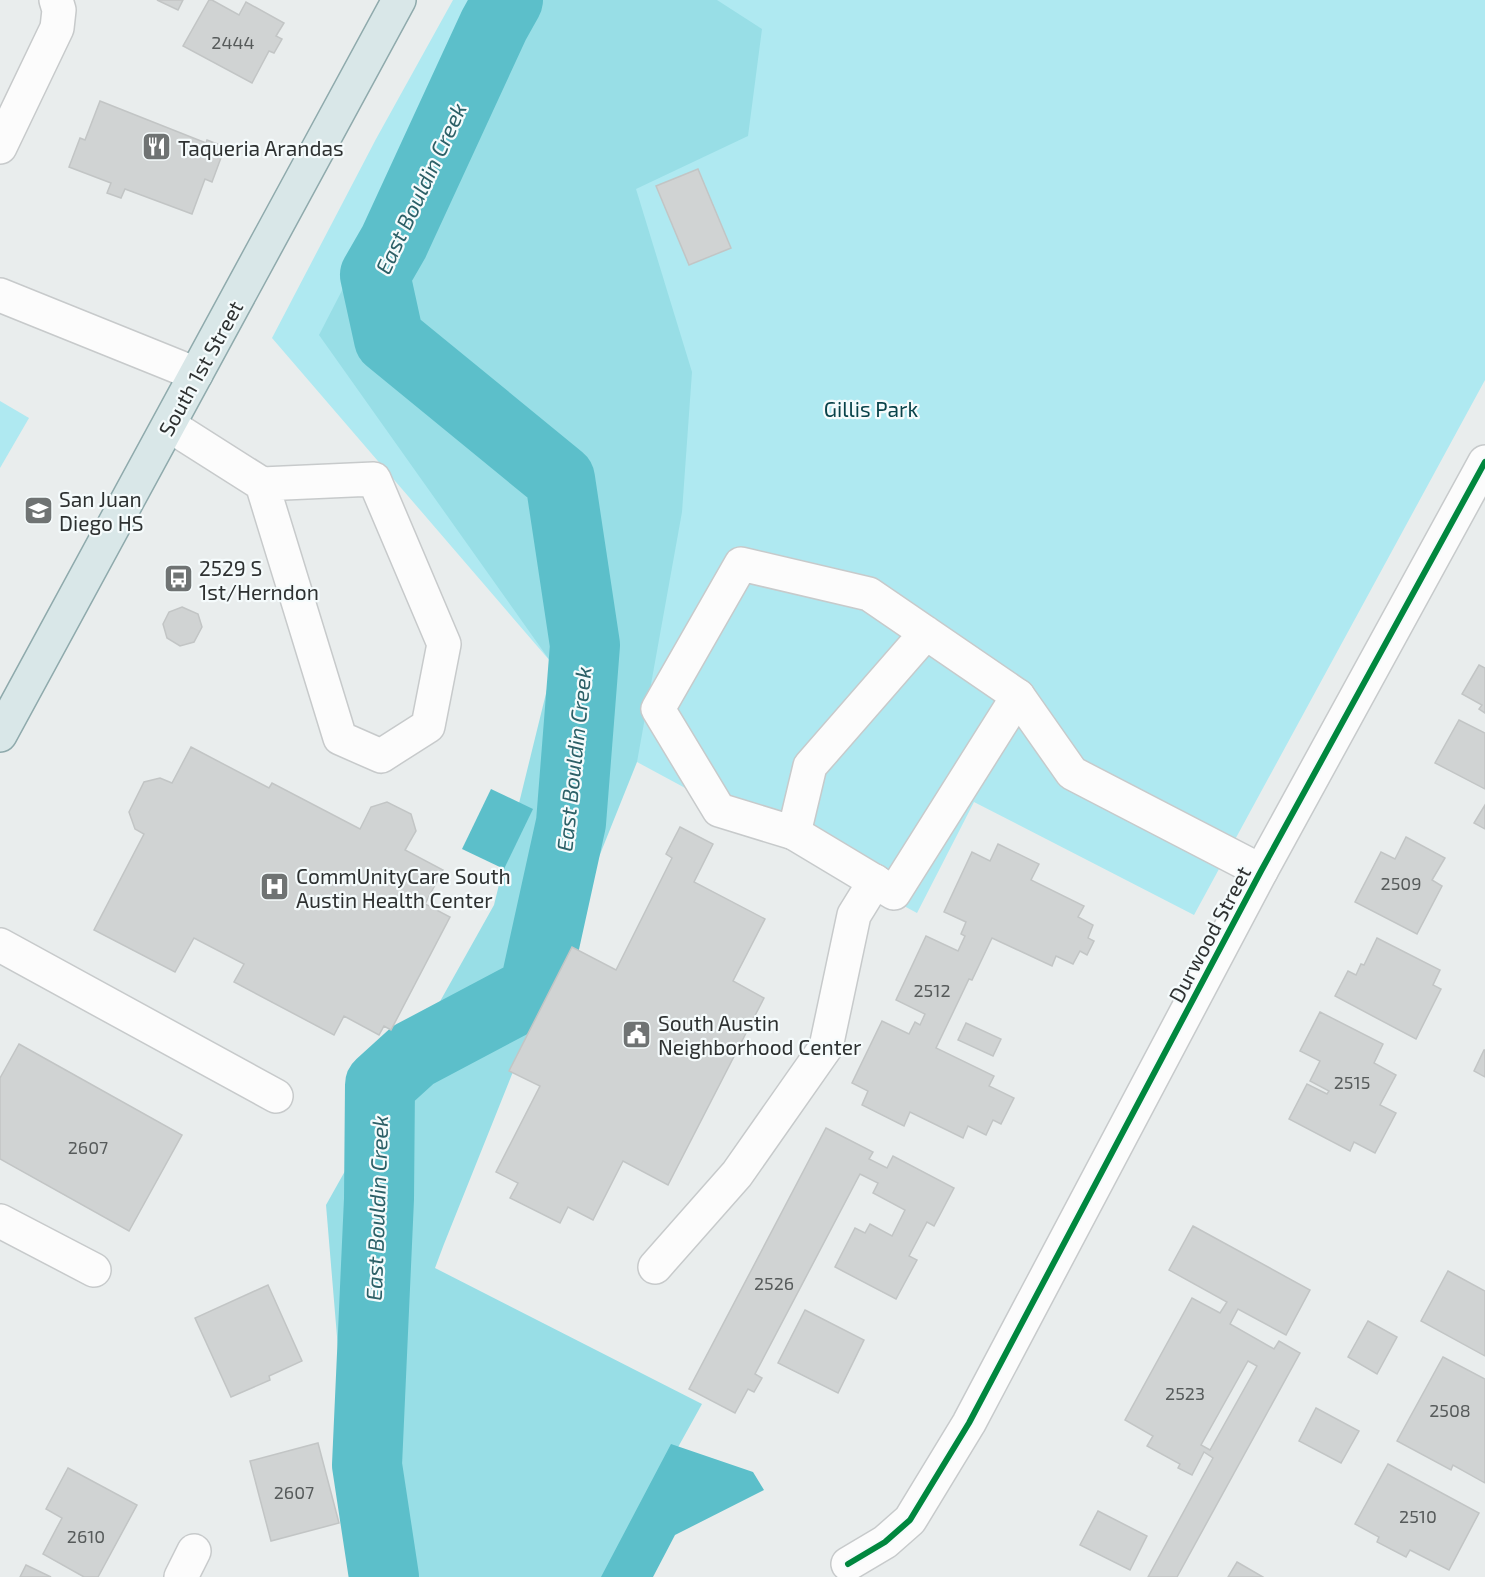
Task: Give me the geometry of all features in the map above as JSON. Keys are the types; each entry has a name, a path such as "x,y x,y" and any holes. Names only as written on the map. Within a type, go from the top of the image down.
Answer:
{"main road":[{"name":"South 1st Street","path":"0,735 399,0"}],"street":[{"path":"0,147 57,28 59,10 56,0"},
{"path":"0,295 196,374"},
{"path":"168,425 262,484 374,479 444,644 428,726 381,756 340,738 262,484"},
{"name":"Durwood Street","path":"842,1573 885,1542 910,1520 969,1424 1261,871 1485,462"},
{"path":"1018,696 894,893 794,833 719,810 658,709 741,564 869,594 1018,696 1072,773 1261,871"},
{"path":"794,833 810,766 926,633"},
{"path":"655,1267 737,1174 826,1047 854,915 875,881"},
{"path":"0,945 276,1096"},
{"path":"0,1221 94,1270"}],"green space":[{"name":"Gillis Park","path":"453,0 1485,0 1485,380 1194,915 974,802 917,913 637,762 272,338 376,139"},
{"path":"0,401 29,418 0,468"}],"shaded area":[{"path":"492,0 717,0 762,29 748,136 636,189 692,372 682,512 637,762 435,1268 702,1404 606,1577 350,1577 346,1444 326,1205 494,905 553,665 319,335"},
{"path":"491,789 533,809 504,869 462,849"},
{"path":"671,1444 753,1472 764,1490 675,1535 653,1577 601,1577"}],"building":[{"path":"157,0 183,0 178,10"},
{"path":"209,0 239,15 246,2 284,23 276,36 282,39 274,53 269,51 252,83 183,46"},
{"path":"100,101 206,143 207,140 225,147 212,182 205,179 192,214 125,189 121,198 107,193 111,183 69,167 80,138 85,140"},
{"path":"698,169 731,248 689,265 656,186"},
{"path":"182,607 198,614 202,627 194,642 180,646 167,638 163,624 169,612"},
{"path":"1479,665 1485,668 1485,713 1479,709 1482,705 1462,694"},
{"path":"1459,720 1485,733 1485,789 1435,763"},
{"name":"CommUnityCare South Austin Health Center","path":"191,747 269,788 272,783 360,829 371,807 387,802 411,814 416,831 405,850 443,870 425,904 450,917 391,1030 384,1026 379,1035 344,1016 334,1035 234,982 244,964 194,938 175,972 94,930 144,834 135,829 129,812 144,782 160,778 172,783"},
{"path":"1485,805 1485,829 1474,823"},
{"name":"South Austin Neighborhood Center","path":"680,827 713,844 694,882 765,919 733,981 764,998 668,1185 623,1161 593,1220 568,1207 560,1223 510,1198 518,1183 496,1172 540,1086 509,1071 572,947 616,970 672,858 666,854"},
{"path":"1406,837 1445,858 1432,880 1442,886 1417,934 1355,902 1381,852 1395,859"},
{"path":"998,844 1039,864 1031,880 1084,906 1078,917 1093,925 1088,938 1094,941 1087,955 1080,951 1073,964 1056,956 1052,966 992,938 972,980 969,979 936,1048 994,1076 989,1086 1014,1098 1001,1124 993,1120 986,1135 968,1126 963,1138 910,1112 904,1126 862,1105 868,1091 852,1083 882,1021 909,1034 915,1022 920,1025 925,1014 896,1000 926,936 958,951 965,936 961,934 966,922 944,912 972,852 990,861"},
{"path":"1377,938 1440,970 1433,985 1441,989 1416,1039 1335,996 1348,971 1356,975 1361,964 1364,965"},
{"path":"1320,1012 1383,1044 1374,1063 1396,1075 1380,1105 1396,1113 1375,1153 1354,1142 1350,1151 1289,1119 1307,1084 1327,1094 1329,1091 1310,1081 1320,1061 1300,1051"},
{"path":"966,1023 1001,1039 993,1056 958,1040"},
{"path":"19,1044 182,1135 129,1231 0,1159 0,1078"},
{"path":"1485,1050 1485,1077 1474,1071"},
{"path":"826,1128 873,1152 869,1159 887,1168 893,1156 954,1188 934,1226 927,1222 909,1256 917,1260 896,1299 835,1267 855,1228 865,1233 870,1224 892,1236 905,1210 873,1193 878,1183 860,1174 755,1374 762,1378 754,1392 748,1389 735,1413 689,1389"},
{"path":"1193,1226 1310,1290 1286,1335 1238,1309 1230,1324 1274,1349 1279,1341 1300,1353 1177,1577 1148,1577 1213,1458 1204,1452 1192,1475 1178,1468 1180,1464 1147,1446 1153,1436 1125,1420 1192,1298 1220,1313 1227,1302 1169,1270","holes":["1248,1361 1257,1366 1210,1450 1201,1445"]},
{"path":"1448,1271 1485,1291 1485,1356 1421,1321"},
{"path":"268,1285 302,1361 269,1376 270,1380 231,1397 195,1318"},
{"path":"805,1310 864,1340 838,1393 778,1363"},
{"path":"1368,1321 1397,1337 1377,1374 1348,1357"},
{"path":"1443,1357 1485,1379 1485,1483 1453,1465 1451,1470 1397,1441"},
{"path":"1316,1408 1359,1431 1341,1463 1299,1441"},
{"path":"318,1443 339,1523 271,1541 250,1461"},
{"path":"1388,1464 1479,1513 1449,1570 1410,1550 1406,1557 1377,1542 1379,1537 1355,1524"},
{"path":"68,1468 137,1505 98,1577 84,1577 43,1554 62,1518 46,1509"},
{"path":"1098,1511 1147,1536 1130,1570 1080,1545"},
{"path":"1237,1562 1263,1577 1228,1577"},
{"path":"26,1565 51,1577 20,1577"}],"waterway":[{"name":"East Bouldin Creek","path":"384,1577 367,1465 379,1199 380,1085 413,1055 534,991 571,823 585,645 560,479 389,339 375,275 394,242 494,25 508,0"}],"cycle path":[{"path":"848,1564 885,1542 910,1520 969,1423 1261,871 1485,462"}],"place":[{"name":"Taqueria Arandas","path":"157,147"},
{"name":"San Juan Diego HS","path":"38,510"},
{"name":"2529 S 1st/Herndon","path":"178,579"},
{"name":"CommUnityCare South Austin Health Center","path":"275,887"},
{"name":"South Austin Neighborhood Center","path":"637,1034"}]}
